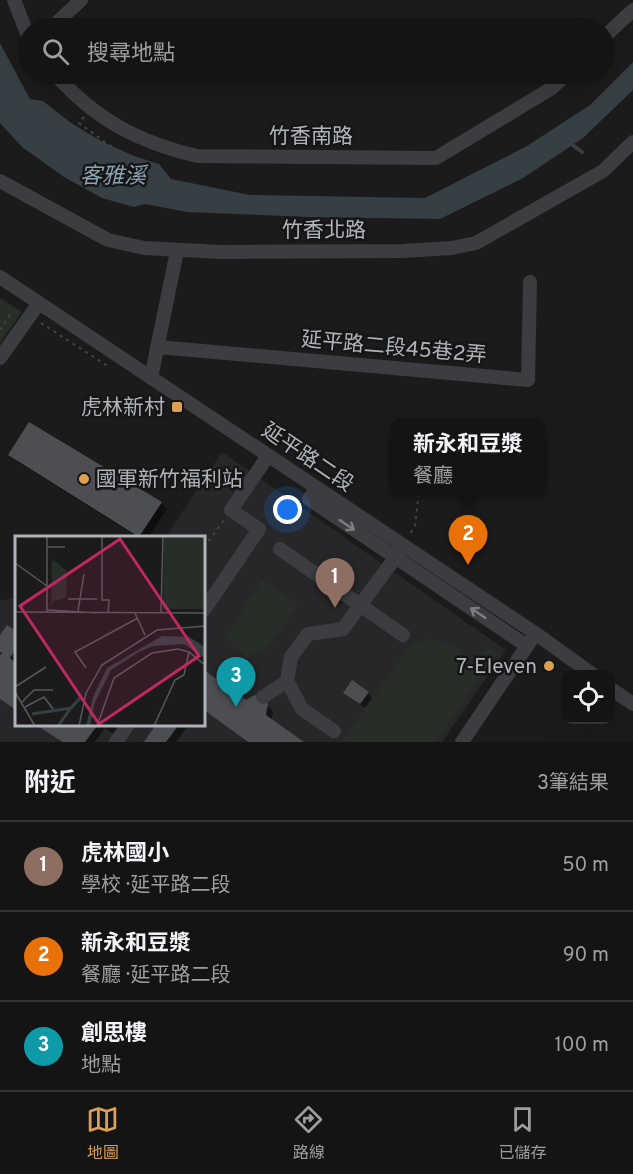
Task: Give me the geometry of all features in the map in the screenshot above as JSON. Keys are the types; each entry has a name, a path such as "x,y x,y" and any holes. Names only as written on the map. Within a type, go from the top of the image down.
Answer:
{"street":[{"path":"14,0 21,18"},
{"path":"62,18 81,0"},
{"path":"615,27 633,10"},
{"name":"竹香南路","path":"64,84 99,115 130,134 163,148 197,156 436,158 556,84"},
{"name":"竹香北路","path":"0,181 108,240 144,248 402,251 452,248 476,243 603,171 633,142"},
{"path":"151,378 177,250"},
{"name":"延平路二段","path":"0,277 535,633 585,670"},
{"name":"延平路二段45巷2弄","path":"158,346 528,380 530,282"},
{"path":"0,358 39,303"},
{"path":"206,607 259,529 231,510 268,456"},
{"path":"317,488 309,499 527,646"},
{"path":"334,731 302,709 287,681 291,657 308,634 343,629 403,546"},
{"path":"280,549 403,635"},
{"path":"462,742 535,633"},
{"path":"263,697 287,681"},
{"path":"615,692 633,705"},
{"path":"116,742 126,727"}],"path":[{"path":"91,118 86,114 79,123 112,147"},
{"path":"0,330 13,311"},
{"path":"403,546 415,525 419,496"},
{"path":"206,544 231,510"}],"shaded area":[{"path":"0,298 22,312 0,343"},
{"path":"222,452 506,650 442,742 0,742 0,601 15,597 15,727 206,727 206,536 166,536"},
{"path":"262,580 299,604 267,649 245,657 225,638"},
{"path":"429,639 455,646 463,654 470,669 486,647 497,653 435,742 342,742 412,643"}],"water":[{"name":"客雅溪","path":"0,43 18,77 18,84 22,84 30,99 43,101 71,123 101,141 159,164 171,179 250,195 425,198 527,146 590,105 611,84 615,84 615,80 633,62 633,90 583,138 523,178 440,219 187,212 145,204 134,207 102,198 64,177 22,147 0,123"}],"building":[{"name":"國軍新竹福利站","path":"29,422 162,502 140,536 137,536 8,455"},
{"path":"7,625 15,630 15,650 10,658 15,662 15,709 0,699 0,655 2,653 0,652 0,635"},
{"path":"206,671 246,700 255,695 263,697 268,704 266,715 304,742 248,742 206,711"},
{"path":"352,680 369,692 360,704 343,693"},
{"path":"40,727 96,727 85,742 62,742"},
{"path":"154,727 177,727 166,742 144,742"}],"waterway":[{"path":"570,143 582,152"}],"place":[{"name":"虎林新村","path":"177,407"},
{"name":"國軍新竹福利站","path":"84,479"},
{"name":"新永和豆漿","path":"468,565"},
{"name":"虎林國小","path":"335,608"},
{"name":"7-Eleven","path":"549,666"},
{"name":"創思樓","path":"236,707"}]}
